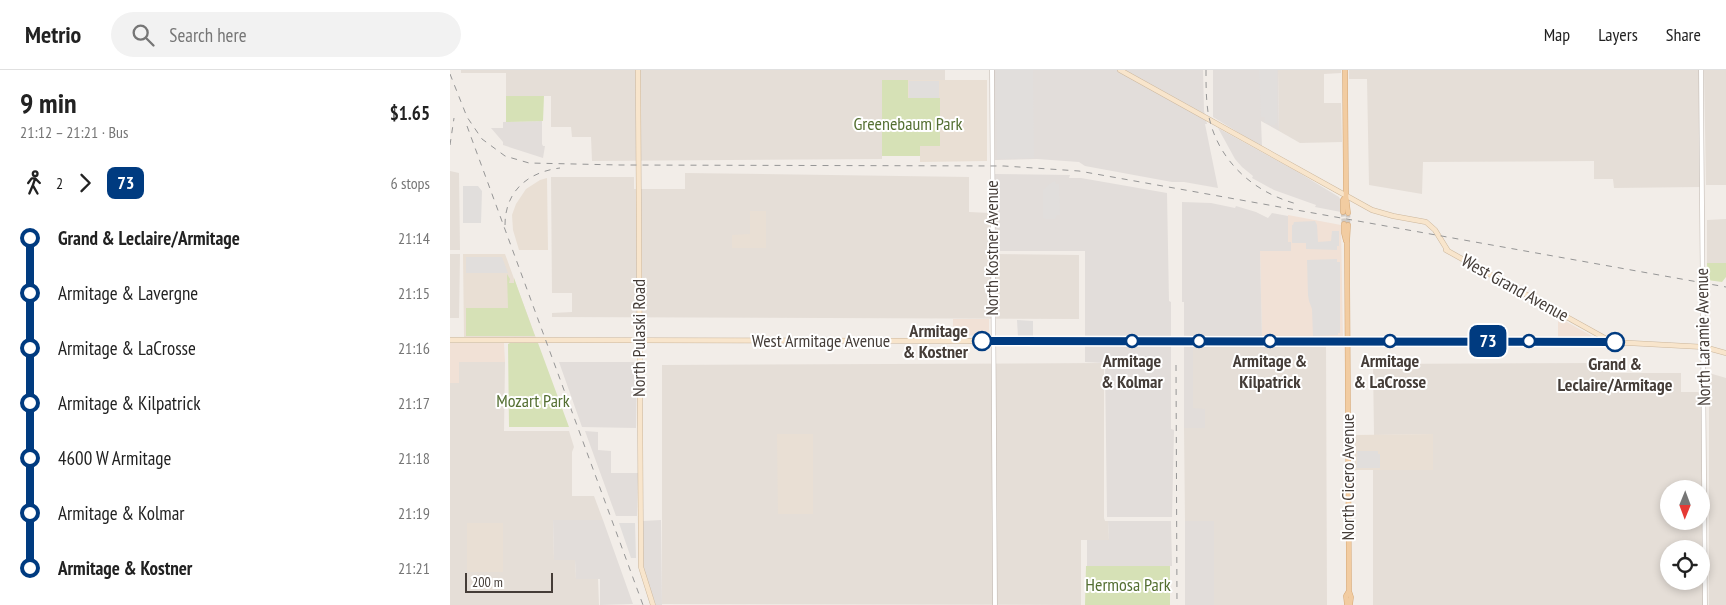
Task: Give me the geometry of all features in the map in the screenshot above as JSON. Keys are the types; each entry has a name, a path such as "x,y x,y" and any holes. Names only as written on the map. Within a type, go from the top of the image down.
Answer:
{"main road":[{"name":"North Pulaski Road","path":"638,70 641,567 653,605"},
{"name":"West Grand Avenue","path":"1120,70 1168,97 1170,100 1179,105 1182,104 1346,196 1385,214 1426,222 1439,242 1448,251 1611,342 1704,347 1726,353"},
{"path":"1345,70 1346,196 1344,200 1346,212"},
{"name":"North Cicero Avenue","path":"1346,224 1344,233 1347,243 1347,605"},
{"path":"1591,342 1595,333"},
{"name":"West Armitage Avenue","path":"450,340 1611,342"},
{"name":"North Cicero Avenue","path":"1348,591 1351,597 1350,605"}],"street":[{"name":"North Kostner Avenue","path":"992,70 995,605"},
{"name":"North Laramie Avenue","path":"1701,70 1705,605"}],"shaded area":[{"path":"461,70 945,70 945,80 882,80 882,159 592,161 591,137 572,137 571,127 551,127 551,96 506,96 506,73 461,73"},
{"path":"994,70 1203,70 1204,111 1207,124 1205,124 1218,188 1184,182 1172,182 1085,166 1079,162 1037,159 995,160"},
{"path":"996,70 1033,70 1034,158 997,159"},
{"path":"1213,70 1278,70 1279,131 1261,121 1262,147 1213,117"},
{"path":"1259,70 1277,70 1277,123 1275,125 1264,123 1265,117 1261,117"},
{"path":"1278,70 1341,70 1341,73 1324,74 1324,103 1341,103 1342,142 1300,143 1279,131"},
{"path":"1349,70 1699,70 1700,187 1614,188 1613,179 1594,179 1594,161 1423,162 1422,194 1369,185 1367,79 1349,79"},
{"path":"1704,70 1726,70 1726,185 1706,185"},
{"path":"908,80 987,80 987,161 920,162 920,146 940,146 940,99 908,98"},
{"path":"909,81 939,81 939,98 909,98"},
{"path":"542,121 542,144 545,146 543,158 503,145 503,142 491,128 503,128 503,122"},
{"path":"1218,128 1339,197 1341,212 1315,207 1316,205 1274,190 1252,178 1253,176 1235,159"},
{"path":"450,171 459,173 460,250 450,250"},
{"path":"685,173 969,177 969,212 990,213 989,254 1079,255 1079,319 552,317 552,313 572,312 572,293 552,293 551,177 634,177 634,189 685,189"},
{"path":"995,174 1070,175 1069,178 1081,178 1167,193 1169,301 1171,302 1171,429 1174,430 1172,517 1107,517 1105,363 1085,362 1085,251 996,251"},
{"path":"547,178 548,250 519,250 513,230 512,215 516,204 526,189"},
{"path":"1055,181 1056,184 1059,184 1060,215 1057,215 1055,219 1046,219 1043,218 1043,190"},
{"path":"463,186 478,186 482,191 481,223 463,223"},
{"path":"1182,202 1211,203 1235,208 1236,206 1268,218 1272,213 1288,216 1288,242 1291,242 1291,251 1260,251 1262,339 1184,338"},
{"path":"750,211 766,211 766,248 732,248 732,235 750,234"},
{"path":"1288,215 1341,225 1343,339 1262,339 1260,251 1291,251 1288,242"},
{"path":"1726,219 1726,263 1707,263 1707,220"},
{"path":"1315,221 1318,242 1331,241 1332,231 1339,231 1339,246 1337,246 1337,250 1306,249 1306,243 1292,243 1292,225 1294,222"},
{"path":"450,254 460,254 459,318 450,318"},
{"path":"463,254 505,254 536,338 464,337"},
{"path":"466,257 502,257 508,273 466,273"},
{"path":"1337,259 1337,262 1340,262 1340,333 1338,335 1313,336 1312,309 1308,295 1307,260"},
{"path":"1558,317 1592,336 1589,339 1558,339"},
{"path":"953,319 989,319 989,335 953,336"},
{"path":"1017,320 1033,321 1033,337 1018,337"},
{"path":"450,343 504,343 505,362 459,362 459,383 450,383"},
{"path":"1326,343 1327,605 1214,605 1214,521 1185,521 1184,428 1205,428 1193,409 1193,344"},
{"path":"1184,344 1193,344 1193,408 1205,409 1205,428 1184,428"},
{"path":"459,362 505,362 504,431 569,431 574,447 572,452 572,496 594,496 603,520 553,520 554,560 575,560 576,579 598,579 599,605 450,605 450,383 459,382"},
{"path":"559,362 637,362 636,428 582,427"},
{"path":"1104,363 1104,518 1105,521 1108,521 1109,540 1081,540 1081,605 662,604 662,365"},
{"path":"1610,363 1610,373 1681,373 1681,392 1702,392 1702,480 1660,480 1660,530 1703,530 1703,540 1660,540 1660,590 1703,590 1703,605 1373,605 1373,470 1433,470 1433,434 1374,435 1373,364"},
{"path":"1709,373 1726,378 1726,605 1709,605"},
{"path":"585,431 598,432 598,450 611,451 611,473 638,473 637,516 616,516"},
{"path":"777,434 813,434 813,514 778,514"},
{"path":"1433,434 1433,470 1355,470 1355,435"},
{"path":"1357,451 1378,451 1378,454 1380,454 1380,468 1357,468"},
{"path":"553,520 603,520 633,604 600,605 600,579 576,579 575,560 554,560"},
{"path":"661,520 662,605 656,605 643,569 643,521"},
{"path":"1108,521 1171,521 1172,566 1087,566 1087,540 1109,540"},
{"path":"1185,521 1214,521 1214,605 1185,605"},
{"path":"467,523 503,523 503,572 467,572"},
{"path":"619,523 635,523 636,558 631,558"}],"green space":[{"name":"Greenebaum Park","path":"882,80 908,80 908,98 940,98 940,146 920,146 920,156 882,156"},
{"path":"506,96 544,96 543,121 506,122"},
{"path":"1707,263 1726,263 1726,277 1722,282 1707,280"},
{"path":"507,274 510,279 509,283 514,283 514,278 535,336 466,336 466,308 508,308"},
{"name":"Mozart Park","path":"538,343 569,427 509,427 508,344"},
{"name":"Hermosa Park","path":"1086,566 1170,566 1170,605 1085,605"}],"tunnel":[{"path":"1343,212 1344,224"},
{"path":"1348,213 1348,225"}],"railway":[{"path":"1206,70 1206,96 1212,129 1228,159 1251,182 1281,199 1297,204"},
{"path":"450,74 467,117 482,139 505,156 529,163 1004,166 1079,171 1726,287"},
{"path":"450,145 454,118"},
{"path":"467,126 643,605"},
{"path":"505,225 509,202 520,185 538,174 560,168"},
{"path":"1176,365 1177,605"}],"bus line":[{"name":"73","path":"982,341 1615,342"}],"place":[{"name":"Armitage & Kostner","path":"982,341"},
{"name":"Armitage & Kolmar","path":"1132,341"},
{"name":"Armitage & Kilpatrick","path":"1270,341"},
{"name":"Armitage & LaCrosse","path":"1390,341"},
{"name":"Grand & Leclaire/Armitage","path":"1615,342"}]}
